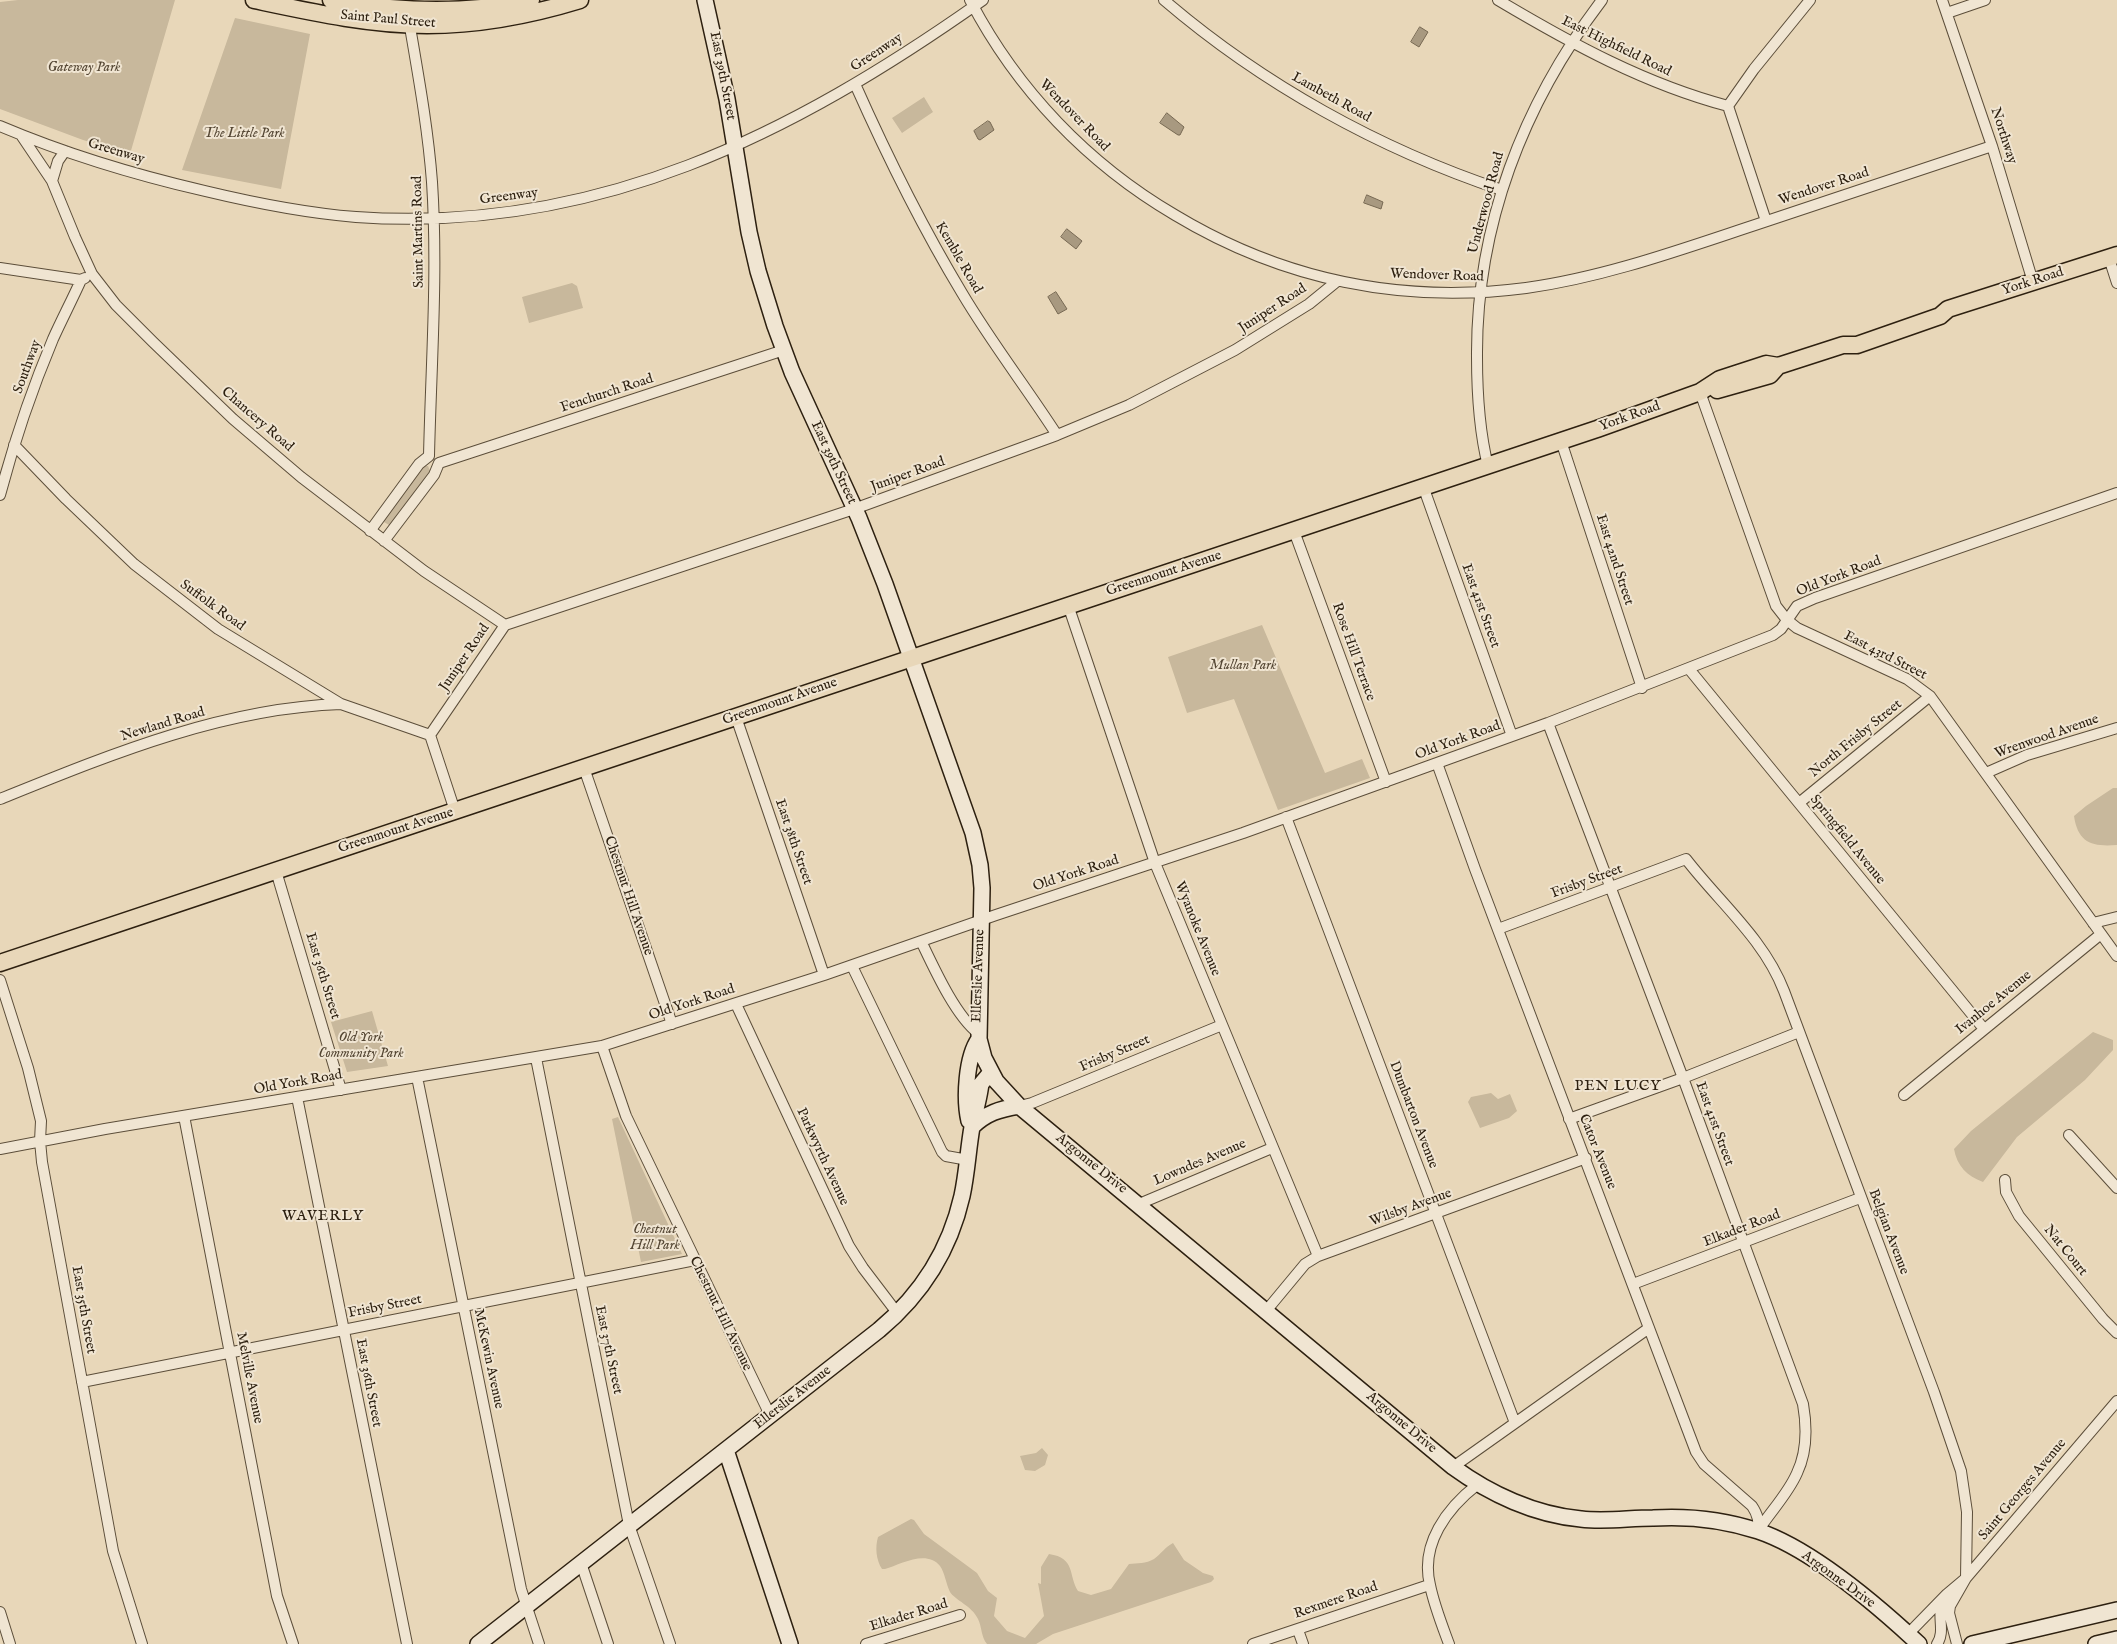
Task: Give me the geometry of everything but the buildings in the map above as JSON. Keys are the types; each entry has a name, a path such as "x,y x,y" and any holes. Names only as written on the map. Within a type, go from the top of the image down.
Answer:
{"main road":[{"name":"Saint Paul Street","path":"254,0 320,13 408,17 496,7 531,0"},
{"name":"Saint Paul Street","path":"331,0 408,17 453,24 504,19 580,0"},
{"name":"East 39th Street","path":"705,0 722,75 742,196 756,262 784,350 806,404 854,509 885,584 912,658 976,847 981,877 981,920"},
{"name":"York Road","path":"1561,441 1700,392 1723,390 1770,375 1778,366 1843,345 1857,345 1940,316 1948,309 2113,257"},
{"name":"Greenmount Avenue","path":"0,963 1561,441"},
{"name":"Ellerslie Avenue","path":"978,1036 981,920"},
{"name":"Argonne Drive","path":"978,1036 984,1058 991,1072 1002,1089 1019,1106 1453,1466 1478,1484 1526,1506 1568,1518 1603,1520 1688,1518 1758,1531 1802,1553 1831,1571 1909,1641"},
{"path":"978,1036 969,1062 968,1110 972,1127 988,1114 1002,1108 1019,1106"},
{"name":"Ellerslie Avenue","path":"478,1644 898,1314 922,1286 943,1250 957,1215 981,1084 991,1072"},
{"path":"726,1450 790,1644"},
{"path":"1972,1644 2117,1610"},
{"path":"2096,1644 2117,1639"}],"street":[{"name":"Greenway","path":"0,126 65,150 167,181 291,210 354,217 434,218 494,214 588,198 677,171 735,147 809,111 855,84 971,4 983,0"},
{"name":"Lambeth Road","path":"1164,0 1248,65 1288,91 1365,132 1439,168 1502,190"},
{"name":"East Highfield Road","path":"1498,0 1571,43 1645,78 1682,93 1728,106"},
{"name":"Underwood Road","path":"1488,466 1482,439 1477,377 1480,293 1490,234 1513,156 1527,124 1554,71 1571,43 1602,0"},
{"path":"1766,221 1728,106 1754,69 1810,0"},
{"name":"Northway","path":"1942,0 1992,146 2033,282"},
{"path":"1948,13 1985,0"},
{"name":"Wendover Road","path":"971,4 1004,58 1037,100 1076,141 1122,180 1166,210 1216,238 1268,260 1336,282 1421,293 1480,293 1527,288 1607,271 1766,221 1992,146"},
{"name":"Saint Martins Road","path":"408,17 428,138 434,218 434,293 429,456"},
{"name":"Kemble Road","path":"855,84 899,180 942,258 991,338 1057,435"},
{"name":"Chancery Road","path":"21,135 52,181 92,274 116,305 233,419 301,477 370,531 505,625"},
{"path":"52,181 58,161 65,150"},
{"path":"2113,257 2117,283"},
{"path":"0,268 81,280 92,274"},
{"name":"Southway","path":"0,495 14,445 50,346 81,280"},
{"name":"Juniper Road","path":"430,735 495,637 505,625 854,509 1057,435 1129,405 1235,350 1309,304 1336,282"},
{"name":"Fenchurch Road","path":"439,463 784,350"},
{"name":"East 43rd Street","path":"1700,392 1776,606 1787,620 1797,628 1911,682 1930,696 2117,956"},
{"name":"East 42nd Street","path":"1561,441 1642,688"},
{"name":"Suffolk Road","path":"14,445 82,515 163,588 218,629 341,704 430,735"},
{"path":"370,531 419,464 429,456 439,463 434,475 384,541"},
{"name":"East 41st Street","path":"1423,486 1512,736"},
{"name":"Old York Road","path":"0,1149 40,1140 602,1046 824,976 981,920 1155,863 1548,723 1689,670 1774,635 1782,629 1797,606 1815,598 2117,493"},
{"name":"Rose Hill Terrace","path":"1294,531 1386,782"},
{"name":"Wyanoke Avenue","path":"1068,605 1155,863 1318,1256"},
{"name":"Springfield Avenue","path":"1689,670 1984,1029"},
{"name":"North Frisby Street","path":"1799,803 1930,696"},
{"name":"Newland Road","path":"0,799 108,756 222,721 283,708 341,704"},
{"name":"East 38th Street","path":"736,717 824,976"},
{"name":"East 41st Street","path":"1548,723 1798,1386 1806,1419 1803,1454 1797,1474 1758,1531"},
{"name":"Wrenwood Avenue","path":"1986,773 2027,756 2117,728"},
{"path":"430,735 455,811"},
{"name":"Cator Avenue","path":"1437,763 1696,1452 1704,1464 1752,1506 1759,1522 1758,1531"},
{"name":"Chestnut Hill Avenue","path":"584,768 672,1024"},
{"name":"Dumbarton Avenue","path":"1286,817 1515,1423"},
{"name":"Frisby Street","path":"1498,929 1686,859"},
{"name":"Belgian Avenue","path":"1686,859 1733,914 1770,962 1777,975 1957,1456 1965,1492 1967,1531 1966,1578 1950,1606 1949,1613 1957,1644"},
{"name":"East 36th Street","path":"276,871 342,1090"},
{"path":"2093,923 2117,916"},
{"name":"Ivanhoe Avenue","path":"1904,1095 2101,934"},
{"path":"921,941 956,1007 978,1036"},
{"path":"852,966 942,1152 946,1156 968,1160"},
{"name":"East 35th Street","path":"0,980 41,1121 40,1140 113,1551 142,1644"},
{"name":"Parkwyrth Avenue","path":"736,1004 849,1246 863,1268 898,1314"},
{"name":"Frisby Street","path":"1019,1106 1032,1103 1222,1025"},
{"path":"1569,1118 1682,1078 1799,1032"},
{"name":"Chestnut Hill Avenue","path":"602,1046 621,1104 770,1416"},
{"name":"East 37th Street","path":"536,1058 630,1525 670,1644"},
{"name":"McKewin Avenue","path":"417,1077 519,1579 539,1644"},
{"name":"East 36th Street","path":"297,1097 407,1644"},
{"name":"Melville Avenue","path":"184,1116 277,1596 293,1644"},
{"path":"2069,1135 2117,1188"},
{"name":"Lowndes Avenue","path":"1139,1204 1272,1148"},
{"name":"Wilsby Avenue","path":"1266,1311 1305,1264 1318,1256 1586,1158"},
{"name":"Nat Court","path":"2005,1180 2006,1192 2019,1216 2103,1319 2117,1333"},
{"name":"Elkader Road","path":"1633,1284 1860,1198"},
{"name":"Frisby Street","path":"82,1382 231,1354 463,1305 580,1284 695,1260"},
{"path":"1453,1466 1649,1328"},
{"name":"Saint Georges Avenue","path":"1909,1641 1946,1594 1966,1578 2117,1401"},
{"path":"1449,1644 1430,1585 1427,1566 1437,1531 1450,1510 1478,1484"},
{"path":"581,1563 608,1644"},
{"name":"Rexmere Road","path":"1253,1644 1298,1630 1364,1605 1430,1585"},
{"path":"1937,1644 1941,1635 1940,1609 1946,1594"},
{"path":"0,1612 10,1644"},
{"name":"Elkader Road","path":"866,1644 960,1615"},
{"path":"1298,1630 1303,1644"}],"green space":[{"name":"Gateway Park","path":"18,0 175,0 130,154 83,140 0,109 0,2"},
{"name":"The Little Park","path":"235,18 310,34 281,189 182,170"},
{"path":"924,97 933,112 902,133 892,118"},
{"path":"572,283 577,286 583,308 529,323 522,297"},
{"path":"424,466 428,466 431,473 392,524 389,525 384,522 385,518"},
{"name":"Mullan Park","path":"1262,625 1325,773 1362,759 1370,778 1278,810 1234,699 1187,713 1168,657"},
{"path":"2113,788 2117,788 2117,845 2093,844 2083,838 2076,825 2074,816"},
{"name":"Old York Community Park","path":"372,1011 388,1066 347,1072 331,1022"},
{"path":"2093,1032 2113,1040 2113,1050 2085,1080 2017,1137 1983,1182 1972,1177 1964,1170 1955,1155 1954,1149 1971,1131"},
{"path":"1491,1093 1498,1099 1510,1094 1517,1111 1509,1118 1480,1128 1468,1102 1471,1097"},
{"name":"Chestnut Hill Park","path":"618,1117 682,1254 641,1262 612,1119"},
{"path":"1042,1448 1048,1455 1045,1465 1035,1471 1025,1470 1020,1456 1036,1453"},
{"path":"911,1519 914,1520 924,1534 977,1573 988,1591 997,1598 994,1616 1007,1631 1025,1638 1044,1616 1038,1583 1041,1584 1041,1567 1049,1554 1064,1559 1070,1568 1078,1591 1091,1595 1111,1589 1129,1564 1151,1561 1173,1543 1184,1560 1203,1573 1213,1576 1214,1579 1211,1582 1053,1634 1036,1644 987,1644 975,1614 950,1592 942,1569 934,1561 920,1558 882,1569 878,1562 878,1537"}],"shaded area":[{"path":"1420,27 1428,32 1419,47 1411,42"},
{"path":"1167,113 1184,127 1180,135 1160,123"},
{"path":"988,121 994,130 980,140 974,131"},
{"path":"1367,195 1383,202 1381,209 1364,203"},
{"path":"1067,229 1082,241 1076,249 1061,237"},
{"path":"1056,292 1067,309 1058,314 1048,297"}],"district":[{"name":"PEN LUCY","path":"1618,1087"},
{"name":"WAVERLY","path":"323,1217"}]}
